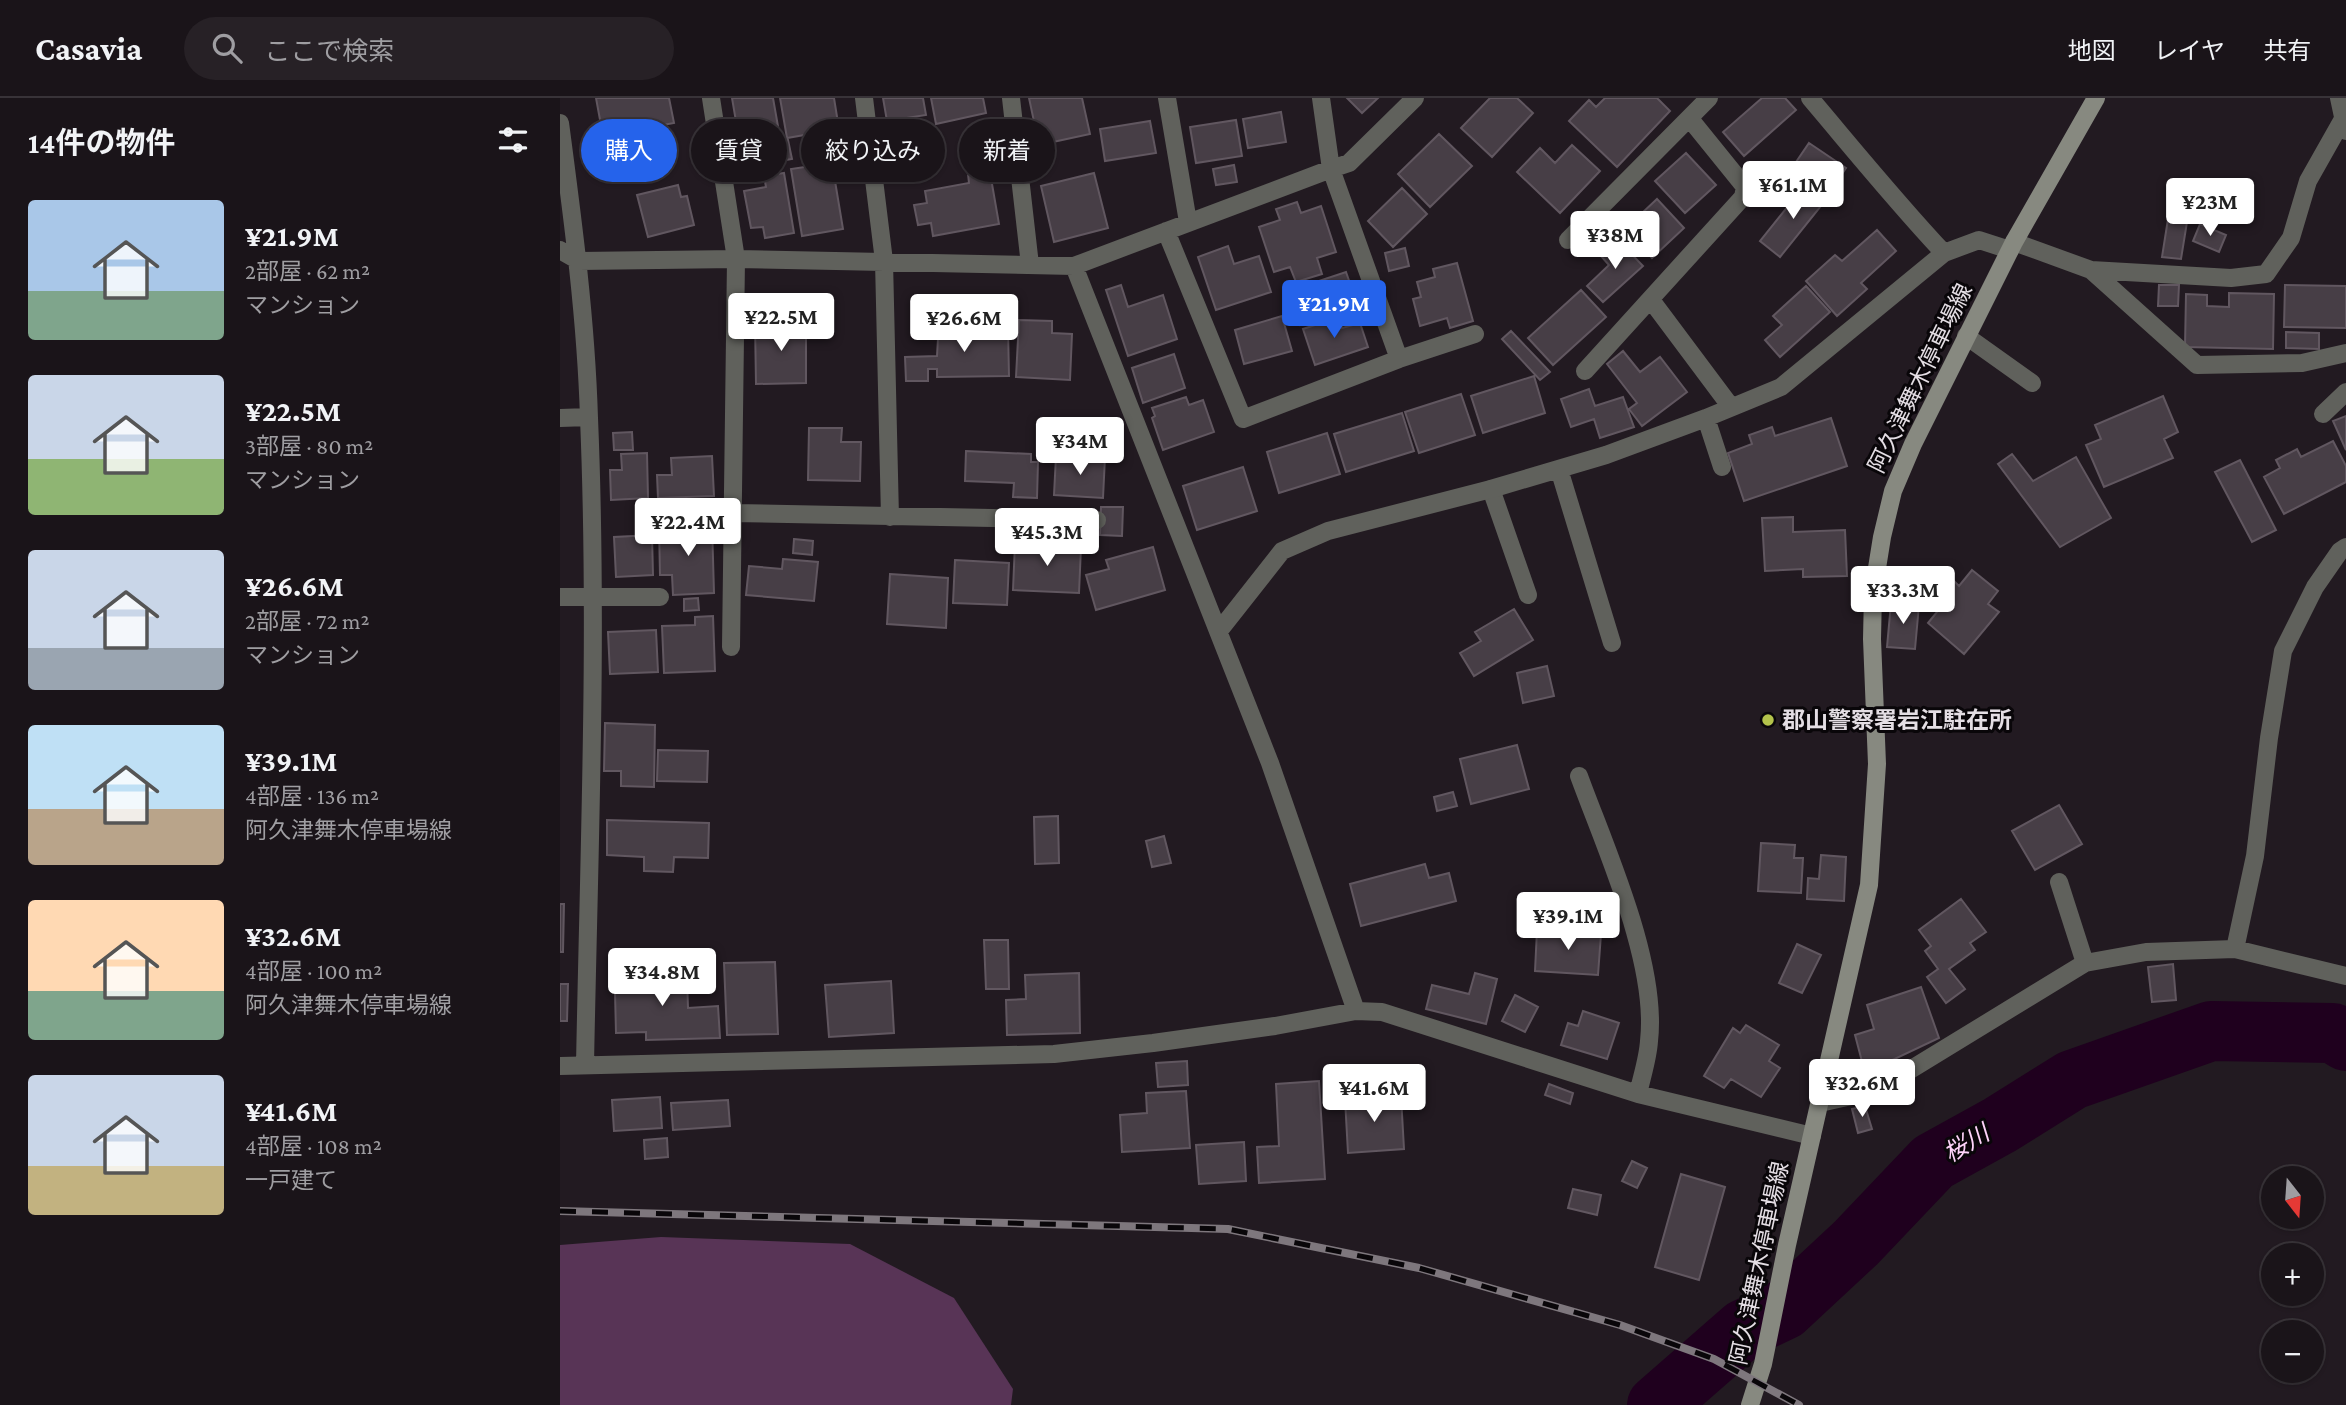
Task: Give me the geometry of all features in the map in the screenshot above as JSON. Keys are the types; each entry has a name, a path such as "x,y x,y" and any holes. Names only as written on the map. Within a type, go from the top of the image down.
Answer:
{"main road":[{"name":"阿久津舞木停車場線","path":"1750,1405 1763,1364 1787,1245 1869,885 1877,764 1873,593 1882,537 1898,479 1913,444 2012,246 2096,98"}],"street":[{"path":"711,98 736,259 731,647"},
{"path":"864,98 884,261 890,517"},
{"path":"1011,98 1030,265"},
{"path":"1167,98 1188,222"},
{"path":"1321,98 1331,169 1399,359"},
{"path":"560,250 579,261 736,259 1074,266 1349,163 1415,98"},
{"path":"1568,240 1709,98"},
{"path":"1810,98 1861,156 1894,199 1944,253"},
{"path":"1219,631 1282,551 1328,531 1491,489 1606,455 1781,387 1944,253 1979,240 2012,246 2091,270 2231,278 2266,274 2291,239 2308,181 2345,125 2339,98"},
{"path":"1585,371 1743,197 1745,187 1690,118"},
{"path":"560,123 579,261 589,417 593,597 585,1065"},
{"path":"1166,232 1243,419 1399,359 1475,334"},
{"path":"1074,266 1270,763 1356,1011"},
{"path":"2091,270 2197,365 2302,363 2346,354"},
{"path":"1651,300 1731,407"},
{"path":"1966,336 2032,383"},
{"path":"2323,414 2346,392"},
{"path":"560,418 589,417"},
{"path":"1706,418 1722,467"},
{"path":"1559,469 1612,643"},
{"path":"1491,489 1528,595"},
{"path":"733,513 1097,520"},
{"path":"2235,949 2255,856 2283,651 2315,587 2340,551 2346,547"},
{"path":"560,597 660,597"},
{"path":"1579,776 1623,897 1647,979 1650,1040 1638,1094"},
{"path":"2059,882 2085,963"},
{"path":"1820,1103 1856,1094 1905,1073 2085,963 2146,952 2235,949 2346,976"},
{"path":"560,1066 1054,1054 1275,1026 1356,1011 1382,1012 1638,1094 1812,1136"}],"shaded area":[{"path":"661,1237 850,1244 954,1298 1013,1389 1011,1405 560,1405 560,1245"}],"building":[{"path":"596,98 669,98 673,119 600,119"},
{"path":"732,98 773,98 777,119 736,119"},
{"path":"780,98 834,98 837,119 801,119 801,136 787,138 787,119 784,119"},
{"path":"883,98 923,98 926,115 887,119"},
{"path":"931,98 983,98 986,113 945,122 945,119 935,119"},
{"path":"1029,98 1082,98 1090,134 1055,142 1055,119 1033,119"},
{"path":"1347,98 1378,98 1362,113"},
{"path":"1490,98 1517,98 1533,113 1492,157 1461,128"},
{"path":"1605,98 1657,98 1670,111 1617,167 1569,121 1589,100 1596,107"},
{"path":"1762,98 1785,98 1796,110 1744,156 1723,132"},
{"path":"1281,112 1286,142 1248,148 1243,119"},
{"path":"1236,120 1242,156 1196,163 1190,127"},
{"path":"1150,121 1156,153 1105,161 1100,129"},
{"path":"1439,134 1472,166 1430,207 1398,174"},
{"path":"787,140 792,159 787,160"},
{"path":"1809,143 1846,168 1829,193 1792,168"},
{"path":"1572,145 1600,171 1560,213 1517,172 1540,148 1555,163"},
{"path":"1686,153 1716,185 1685,213 1655,181"},
{"path":"1234,165 1237,182 1216,185 1213,169"},
{"path":"801,168 801,182 835,182 843,229 802,236 791,169"},
{"path":"1094,173 1108,228 1054,242 1041,186"},
{"path":"765,182 786,182 794,233 765,238 763,227 751,228 744,191 766,187"},
{"path":"992,182 999,224 933,236 931,223 918,225 914,205 927,203 925,191"},
{"path":"678,185 681,197 687,196 694,225 648,237 637,195"},
{"path":"1805,185 1825,201 1780,257 1760,241"},
{"path":"1402,188 1427,214 1393,247 1368,221"},
{"path":"1657,199 1684,228 1652,258 1625,229"},
{"path":"1297,202 1301,213 1321,206 1336,252 1317,258 1322,274 1296,282 1290,267 1274,272 1259,227 1280,220 1276,209"},
{"path":"2168,219 2187,222 2181,259 2162,257"},
{"path":"2200,224 2226,235 2219,252 2193,241"},
{"path":"1877,230 1896,251 1861,283 1867,289 1837,316 1806,281 1835,255 1842,261"},
{"path":"1618,240 1643,266 1603,302 1587,286 1609,265 1601,256"},
{"path":"1228,246 1234,264 1259,256 1271,292 1216,310 1198,257"},
{"path":"1405,248 1409,266 1389,271 1385,253"},
{"path":"1457,263 1473,321 1450,328 1447,318 1420,326 1413,299 1421,297 1417,282 1435,277 1433,269"},
{"path":"1346,272 1358,306 1300,325 1289,291"},
{"path":"1121,285 1128,307 1163,295 1177,339 1128,356 1106,290"},
{"path":"2159,285 2179,285 2178,306 2158,306"},
{"path":"2285,285 2346,286 2346,328 2284,327"},
{"path":"1806,286 1830,312 1780,357 1765,340 1782,325 1773,316"},
{"path":"1581,290 1606,317 1553,365 1528,338"},
{"path":"2229,293 2274,294 2273,349 2185,347 2186,294 2207,295 2207,306 2229,307"},
{"path":"1282,316 1292,351 1244,364 1235,330"},
{"path":"1339,317 1342,328 1360,323 1368,347 1315,365 1303,329"},
{"path":"1019,320 1052,321 1052,333 1072,334 1070,380 1016,377"},
{"path":"939,321 954,321 955,329 1008,328 1009,376 937,377 937,369 928,369 928,381 906,381 905,357 937,356"},
{"path":"806,322 806,383 756,384 755,323"},
{"path":"1511,331 1550,372 1540,380 1502,339"},
{"path":"2286,332 2319,333 2319,349 2286,348"},
{"path":"1623,351 1640,372 1660,357 1687,392 1642,426 1629,409 1637,403 1607,364"},
{"path":"1174,354 1185,388 1143,403 1132,368"},
{"path":"1534,376 1545,413 1483,433 1471,396"},
{"path":"1589,389 1595,406 1623,397 1634,427 1600,438 1594,419 1571,427 1561,399"},
{"path":"1461,394 1475,435 1419,453 1405,412"},
{"path":"2163,396 2178,432 2164,439 2173,458 2104,487 2086,445 2101,439 2095,425"},
{"path":"1186,397 1189,405 1203,400 1214,432 1163,450 1152,418 1155,416 1152,408"},
{"path":"1402,413 1414,451 1346,472 1334,434"},
{"path":"2346,416 2346,450 2333,421"},
{"path":"1831,418 1847,466 1744,501 1728,453 1752,444 1749,435 1772,427 1775,436"},
{"path":"809,428 842,428 841,442 861,442 860,481 808,480"},
{"path":"632,432 633,450 614,450 613,433"},
{"path":"1327,433 1340,474 1279,493 1267,452"},
{"path":"2333,441 2346,466 2346,482 2284,514 2264,477 2280,468 2276,460 2297,449 2301,457"},
{"path":"966,451 1031,454 1031,462 1038,462 1037,498 1013,497 1014,483 965,481"},
{"path":"647,453 648,498 611,500 610,470 622,470 621,454"},
{"path":"2012,454 2033,481 2076,457 2111,518 2060,547 1998,464"},
{"path":"712,456 714,496 658,498 657,475 672,475 671,458"},
{"path":"1056,456 1105,457 1103,498 1054,495"},
{"path":"2240,460 2276,530 2252,542 2215,472"},
{"path":"1243,467 1257,511 1197,530 1183,486"},
{"path":"1101,507 1123,507 1122,536 1100,535"},
{"path":"1793,517 1793,532 1845,530 1847,576 1803,577 1803,569 1765,571 1762,518"},
{"path":"712,524 714,593 673,595 672,575 660,575 659,526"},
{"path":"652,535 653,575 616,577 614,537"},
{"path":"794,539 813,541 812,555 793,553"},
{"path":"1015,543 1081,547 1079,593 1013,590"},
{"path":"1153,547 1165,590 1096,610 1086,575 1109,569 1106,560"},
{"path":"783,559 818,562 814,601 746,595 749,566 782,569"},
{"path":"955,560 1009,563 1007,605 953,603"},
{"path":"1972,570 1998,591 1988,604 1999,612 1964,654 1928,623 1951,595 1942,589 1951,578 1959,586"},
{"path":"890,574 948,578 946,628 887,624"},
{"path":"698,598 699,610 684,611 684,599"},
{"path":"1891,603 1919,605 1915,649 1887,647"},
{"path":"1514,609 1533,640 1474,676 1460,653 1481,641 1475,632"},
{"path":"713,616 715,671 664,673 662,626 695,625 695,617"},
{"path":"656,630 658,672 610,674 608,632"},
{"path":"1547,666 1554,696 1523,703 1517,673"},
{"path":"605,723 655,725 654,787 621,786 621,771 604,771"},
{"path":"1517,745 1529,789 1471,804 1460,759"},
{"path":"658,750 708,751 707,782 657,781"},
{"path":"1453,792 1457,806 1437,811 1434,797"},
{"path":"2059,805 2082,844 2035,870 2012,831"},
{"path":"1058,816 1059,863 1035,864 1034,817"},
{"path":"607,820 709,823 708,858 674,857 673,872 644,871 644,857 607,855"},
{"path":"1164,836 1171,863 1152,867 1146,841"},
{"path":"1761,843 1795,845 1794,858 1803,858 1801,893 1758,891"},
{"path":"1821,855 1846,857 1844,901 1807,899 1808,878 1819,879"},
{"path":"1425,864 1429,878 1449,873 1456,901 1361,926 1350,884"},
{"path":"1961,899 1986,932 1970,943 1975,950 1949,969 1965,989 1946,1003 1927,977 1938,969 1925,951 1931,946 1919,930"},
{"path":"560,904 564,904 563,952 560,952"},
{"path":"1537,930 1601,934 1598,975 1535,971"},
{"path":"984,940 1008,940 1009,989 986,989"},
{"path":"1797,944 1821,955 1802,993 1779,983"},
{"path":"775,962 778,1034 727,1035 724,963"},
{"path":"2173,964 2176,1000 2152,1002 2148,967"},
{"path":"668,966 669,978 687,977 688,1008 718,1006 720,1038 646,1040 646,1032 616,1033 615,992 627,992 626,968"},
{"path":"1079,973 1080,1033 1007,1035 1006,1000 1026,999 1025,975"},
{"path":"1475,973 1497,979 1486,1024 1426,1009 1432,985 1469,994"},
{"path":"891,981 894,1033 829,1037 825,985"},
{"path":"560,984 568,984 567,1021 560,1021"},
{"path":"1921,987 1939,1038 1865,1073 1855,1035 1874,1029 1867,1005"},
{"path":"1515,995 1538,1007 1525,1032 1502,1021"},
{"path":"1583,1011 1619,1023 1607,1059 1561,1045 1568,1023 1578,1026"},
{"path":"1746,1025 1779,1045 1769,1061 1780,1068 1761,1097 1731,1079 1724,1088 1704,1076 1733,1028 1740,1033"},
{"path":"1187,1061 1188,1085 1158,1087 1156,1063"},
{"path":"1319,1081 1325,1179 1259,1183 1257,1147 1279,1146 1276,1084"},
{"path":"1549,1084 1573,1093 1570,1104 1545,1095"},
{"path":"1186,1091 1190,1148 1122,1152 1120,1115 1147,1113 1146,1093"},
{"path":"1401,1096 1404,1149 1348,1153 1345,1099"},
{"path":"660,1097 662,1128 614,1131 612,1100"},
{"path":"728,1100 730,1126 673,1130 671,1103"},
{"path":"1865,1106 1872,1129 1858,1133 1852,1109"},
{"path":"667,1138 668,1157 645,1159 644,1140"},
{"path":"1244,1142 1246,1181 1199,1184 1196,1145"},
{"path":"1632,1161 1647,1168 1637,1188 1622,1181"},
{"path":"1681,1174 1725,1187 1699,1280 1655,1267"},
{"path":"1573,1189 1601,1195 1597,1215 1568,1208"}],"waterway":[{"name":"桜川","path":"1657,1405 1744,1329 1784,1310 1856,1243 1933,1162 2000,1125 2072,1080 2211,1031 2333,1033 2346,1041"}],"railway":[{"path":"560,1211 1228,1229 1419,1268 1620,1325 1714,1359 1799,1405"}],"place":[{"name":"郡山警察署岩江駐在所","path":"1768,720"}]}
